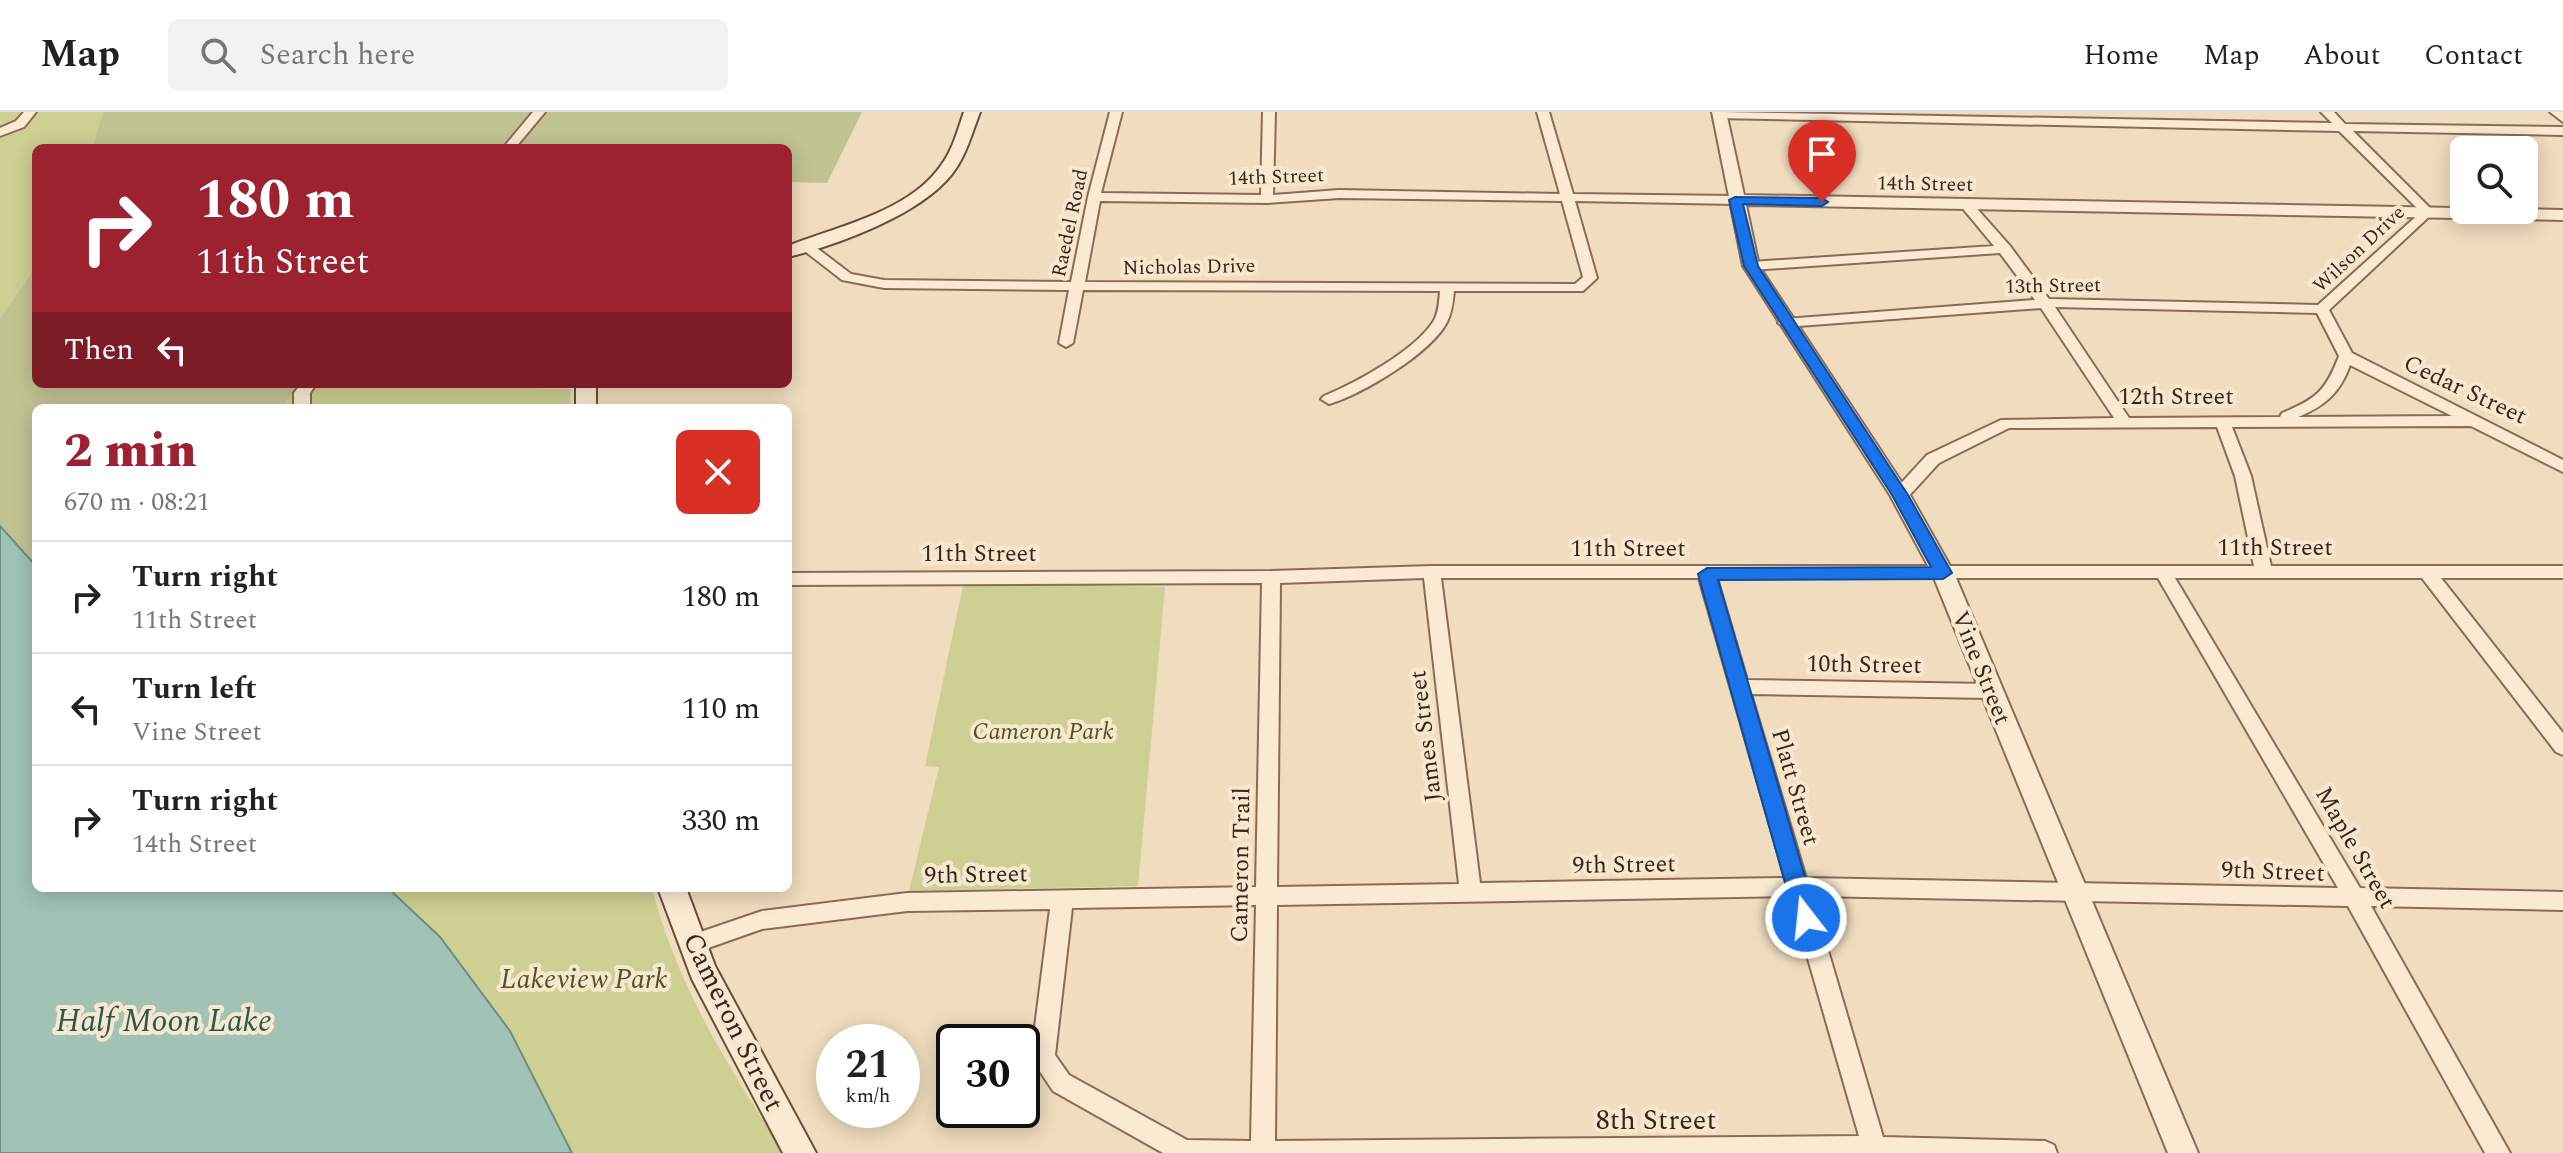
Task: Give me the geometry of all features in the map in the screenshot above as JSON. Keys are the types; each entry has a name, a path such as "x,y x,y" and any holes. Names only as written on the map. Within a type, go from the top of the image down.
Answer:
{"main road":[{"path":"796,249 879,215 922,192 943,174 955,156 972,112"},
{"name":"Cameron Street","path":"673,892 691,945 800,1153"}],"street":[{"path":"0,132 20,124 30,112"},
{"path":"512,144 539,112"},
{"name":"Raedel Road","path":"1066,343 1094,197 1116,112"},
{"path":"1267,199 1269,112"},
{"path":"1543,112 1569,197"},
{"name":"Wilson Drive","path":"2327,112 2428,212 2322,309 2346,356"},
{"path":"2556,112 2563,118"},
{"path":"1719,114 2563,131"},
{"name":"Vine Street","path":"1719,114 1751,266 1785,323 1900,495 1943,573 1989,691 2183,1153"},
{"name":"14th Street","path":"1094,197 1267,199 1339,194 2563,215"},
{"name":"Nicholas Drive","path":"796,249 847,277 865,282 1077,288 1578,288 1586,285 1590,278 1569,197"},
{"path":"1966,205 2046,303 2123,420"},
{"path":"1751,266 2005,249"},
{"path":"1329,399 1364,384 1440,323 1447,286"},
{"name":"13th Street","path":"1785,323 2046,303 2322,309"},
{"path":"2279,420 2311,406 2336,384 2346,356"},
{"name":"Cedar Street","path":"2346,356 2386,380 2477,421 2563,467"},
{"name":"12th Street","path":"1900,495 1933,459 2006,423 2123,420 2477,421"},
{"path":"2222,421 2239,456 2263,571"},
{"name":"11th Street","path":"792,579 1271,577 1432,572 2563,572"},
{"name":"James Street","path":"1432,572 1471,894"},
{"name":"Maple Street","path":"2163,572 2356,900 2498,1153"},
{"path":"2427,572 2563,747"},
{"name":"Platt Street","path":"1707,574 1875,1150"},
{"name":"Cameron Trail","path":"1264,1153 1271,577"},
{"name":"10th Street","path":"1739,687 1989,691"},
{"name":"9th Street","path":"691,945 762,920 893,904 1062,900 1797,887 2074,891 2356,900 2563,901"},
{"name":"8th Street","path":"1062,900 1043,1058 1061,1083 1185,1152 1875,1150 2045,1153"}],"green space":[{"path":"0,112 103,112 93,144 32,144 32,272 0,318"},
{"path":"103,112 862,112 827,183 792,182 792,144 93,144"},
{"path":"32,272 32,388 298,388 284,404 32,404 32,562 0,526 0,318"},
{"path":"298,388 571,389 570,404 284,404"},
{"name":"Cameron Park","path":"963,586 1165,587 1138,886 909,891 939,767 925,766"},
{"name":"Lakeview Park","path":"392,892 653,892 675,959 690,993 744,1090 785,1153 572,1153 510,1031 440,937"}],"water":[{"name":"Half Moon Lake","path":"0,526 32,562 32,892 392,892 440,937 510,1031 572,1153 0,1153"}],"route":[{"path":"1806,918 1707,574 1943,573 1900,495 1785,323 1751,266 1735,200 1822,202"}]}
